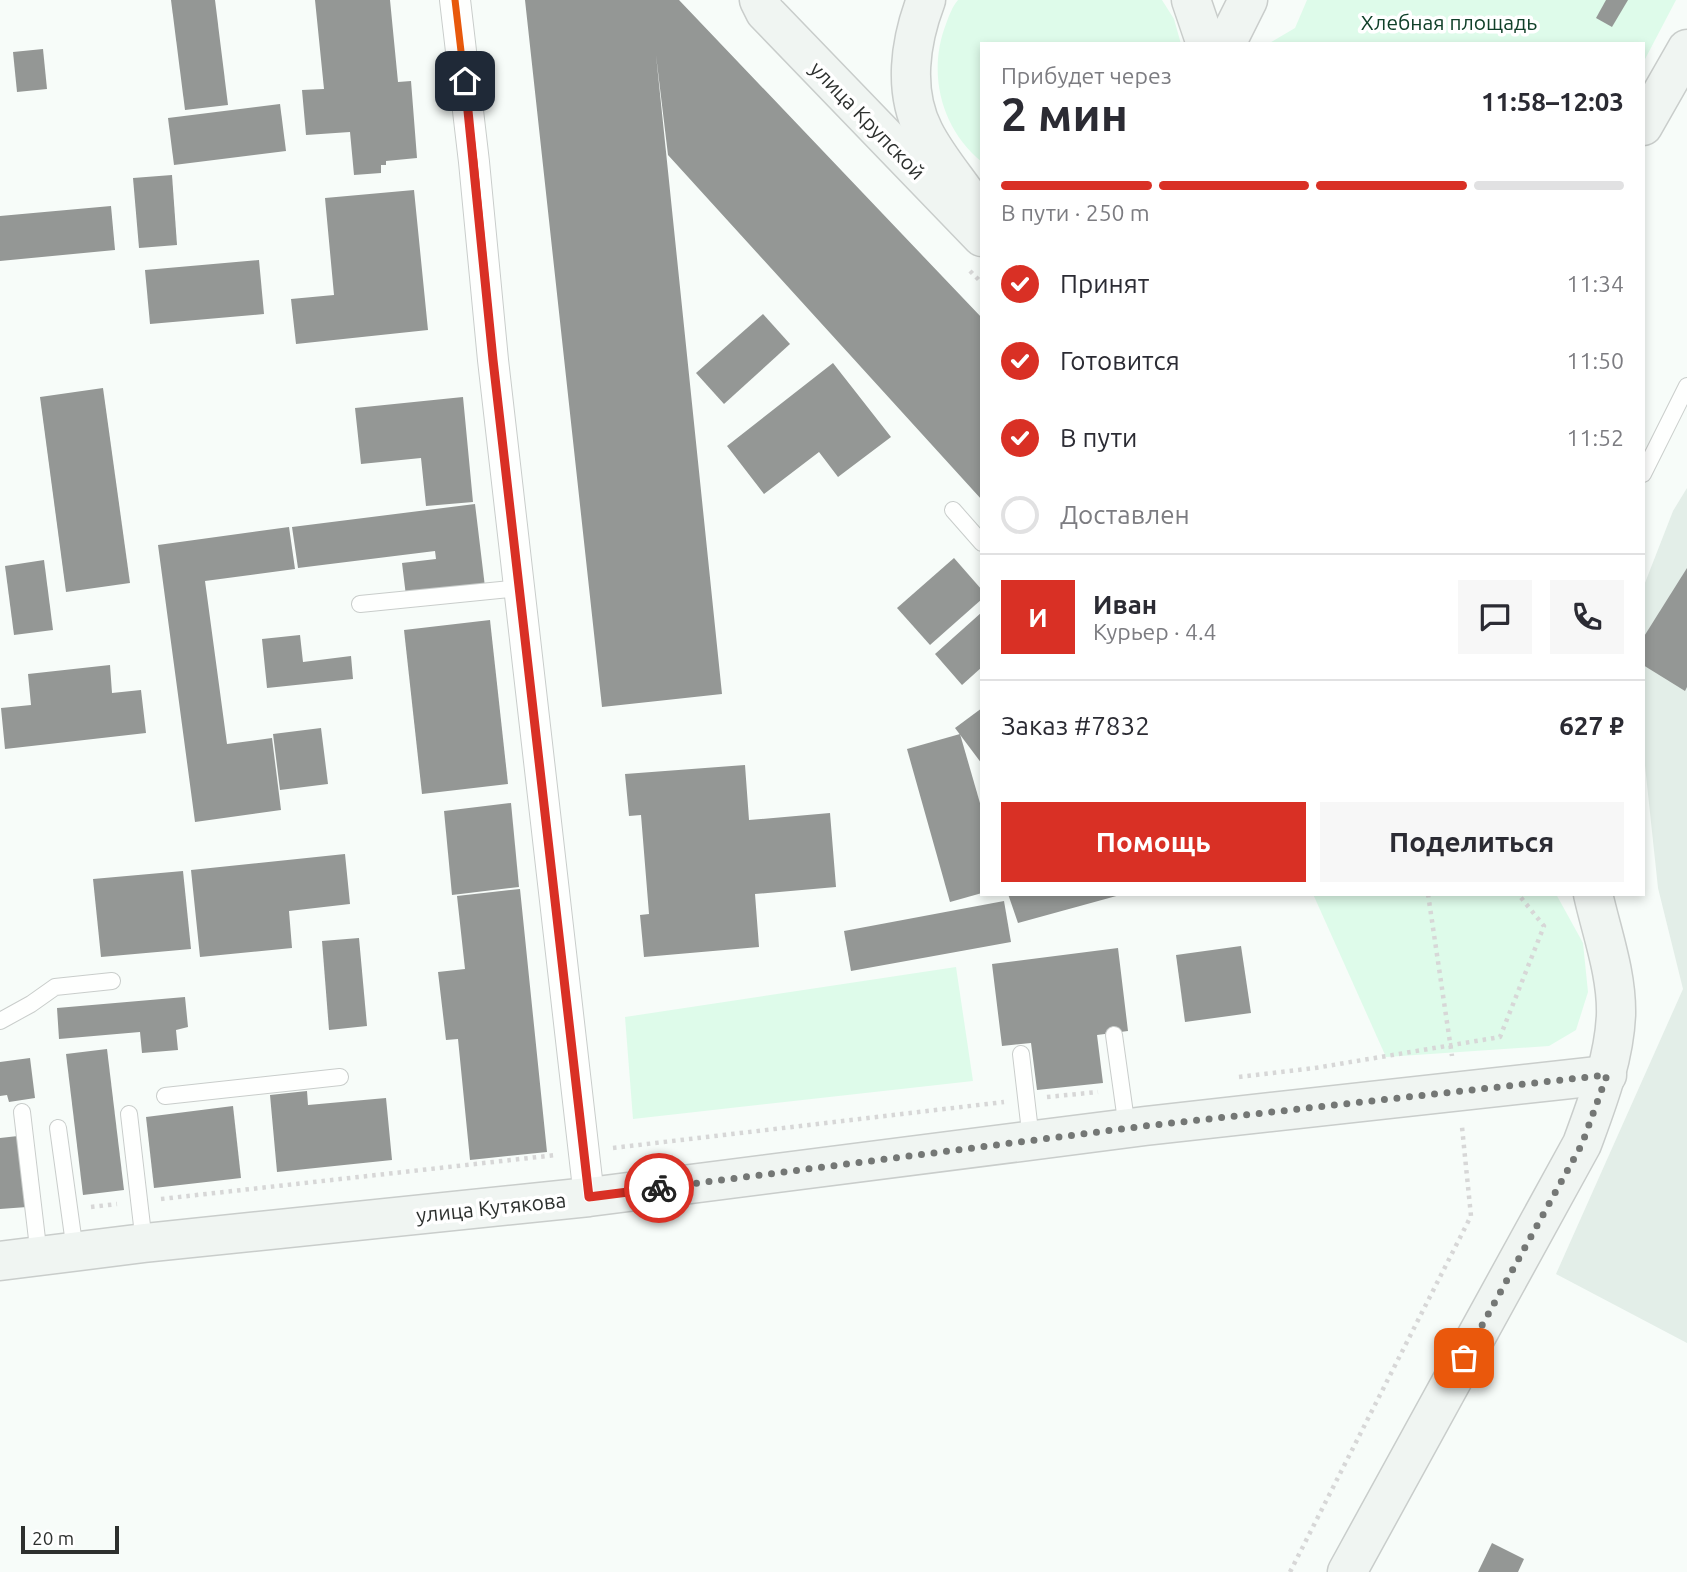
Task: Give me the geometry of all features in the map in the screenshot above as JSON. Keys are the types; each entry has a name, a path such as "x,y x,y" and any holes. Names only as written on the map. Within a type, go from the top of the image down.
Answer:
{"main road":[{"name":"улица Крупской","path":"759,0 773,20 980,235"},
{"path":"926,0 915,26 911,63 912,99 924,132 980,215"},
{"path":"1191,0 1205,42"},
{"path":"1227,42 1248,0"},
{"path":"1645,122 1687,49"},
{"path":"924,132 950,161 980,184"},
{"path":"1347,1572 1582,1144 1607,1075 1616,1015 1611,962 1591,900"},
{"name":"улица Кутякова","path":"0,1261 144,1243 589,1197 1127,1128 1607,1075"}],"street":[{"path":"455,0 493,360 589,1197"}],"lane":[{"path":"1645,470 1687,386"},
{"path":"953,510 980,541"},
{"path":"359,604 520,588"},
{"path":"0,1021 55,987 112,981"},
{"path":"1114,1035 1127,1128"},
{"path":"1021,1054 1031,1140"},
{"path":"165,1096 340,1077"},
{"path":"22,1112 57,1253"},
{"path":"129,1114 144,1243"},
{"path":"57,1253 68,1210 58,1128"}],"path":[{"path":"1290,1572 1471,1216 1458,1091 1428,896"},
{"path":"1233,1077 1315,1068 1500,1037 1544,926 1520,896"},
{"path":"68,1210 1121,1090"}],"shaded area":[{"path":"1687,488 1687,1343 1556,1274 1683,989 1658,888 1645,766 1645,583 1673,511"}],"green space":[{"path":"958,0 1162,0 1174,19 1180,42 980,42 980,160 956,133 941,99 938,80 940,43"},
{"name":"Хлебная площадь","path":"1307,0 1676,0 1645,59 1645,42 1271,42 1295,28"},
{"path":"1314,896 1557,896 1583,943 1588,992 1576,1030 1549,1046 1386,1057"},
{"path":"956,967 973,1081 633,1119 625,1017"}],"building":[{"path":"171,0 215,0 228,105 185,110"},
{"path":"315,0 390,0 398,82 411,81 417,158 386,161 386,165 381,165 381,173 354,175 350,132 306,135 302,90 324,89"},
{"path":"525,0 679,0 980,316 980,498 668,155 656,55 722,694 602,707"},
{"path":"1606,0 1628,0 1612,27 1596,18"},
{"path":"43,49 47,89 17,92 13,52"},
{"path":"280,104 286,151 174,165 168,118"},
{"path":"172,175 177,245 139,248 133,178"},
{"path":"414,190 428,330 296,344 291,299 334,295 325,198"},
{"path":"111,206 115,250 0,261 0,216"},
{"path":"259,260 264,314 150,324 145,270"},
{"path":"763,314 790,344 724,404 696,373"},
{"path":"833,363 891,437 838,477 819,452 764,494 727,446"},
{"path":"103,388 130,583 66,592 40,397"},
{"path":"463,397 473,502 426,506 421,458 361,464 355,408"},
{"path":"475,504 485,587 406,596 402,563 436,559 435,551 298,568 292,527"},
{"path":"289,527 295,569 205,581 227,744 272,738 281,810 195,822 158,545"},
{"path":"954,558 980,588 980,601 930,645 897,608"},
{"path":"44,560 53,630 14,635 5,566"},
{"path":"1687,568 1685,691 1645,666 1645,635"},
{"path":"980,614 980,669 962,685 935,654"},
{"path":"490,620 508,784 422,794 404,630"},
{"path":"300,635 303,662 351,656 353,679 267,688 262,639"},
{"path":"110,665 112,693 141,690 146,733 5,749 1,708 31,705 28,674"},
{"path":"980,709 980,761 955,728"},
{"path":"321,728 328,784 280,790 273,734"},
{"path":"960,734 980,803 980,894 950,902 907,749"},
{"path":"745,765 749,820 830,813 836,887 755,894 759,947 644,957 640,915 649,914 641,815 629,816 625,774"},
{"path":"511,803 519,887 452,895 444,811"},
{"path":"345,854 350,904 289,911 292,948 200,957 191,870"},
{"path":"183,871 191,949 101,957 93,879"},
{"path":"520,889 547,1152 470,1160 458,1039 446,1040 438,972 465,969 457,896"},
{"path":"1009,896 1116,896 1018,923"},
{"path":"1004,901 1011,942 851,971 844,931"},
{"path":"359,938 367,1026 329,1030 322,941"},
{"path":"1241,946 1251,1013 1185,1022 1176,955"},
{"path":"1118,948 1128,1031 1097,1035 1103,1083 1037,1090 1031,1043 1002,1046 992,964"},
{"path":"185,997 188,1027 176,1030 178,1050 142,1053 140,1032 59,1039 57,1008"},
{"path":"107,1049 124,1190 83,1195 66,1054"},
{"path":"30,1058 35,1098 9,1102 7,1095 0,1096 0,1062"},
{"path":"307,1091 308,1105 386,1098 392,1160 277,1172 270,1095"},
{"path":"233,1106 241,1178 154,1188 146,1117"},
{"path":"18,1136 27,1207 0,1209 0,1138"},
{"path":"1492,1543 1524,1559 1518,1572 1478,1572"}],"cycle path":[{"path":"455,0 493,360 589,1197"}],"way so far":[{"path":"659,1188 1145,1126 1607,1075 1582,1144 1464,1358"}],"route":[{"path":"465,81 493,360 589,1197 659,1188"}]}
